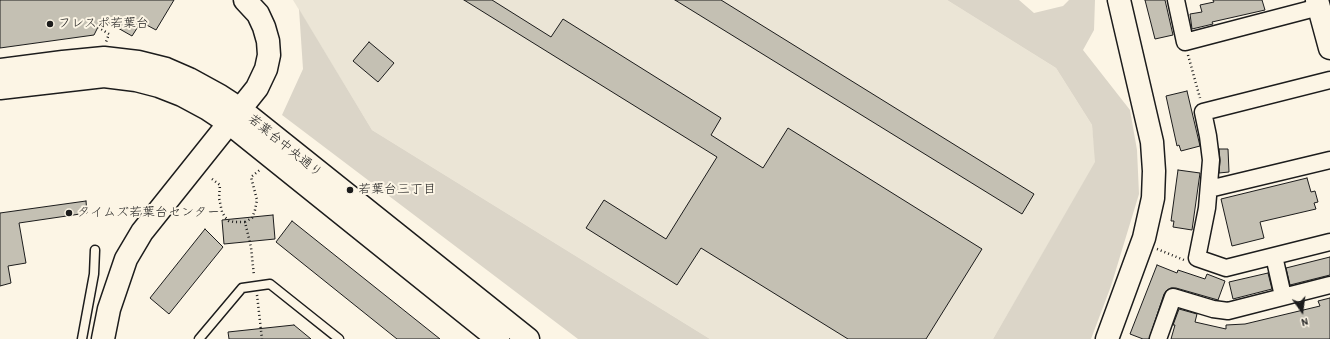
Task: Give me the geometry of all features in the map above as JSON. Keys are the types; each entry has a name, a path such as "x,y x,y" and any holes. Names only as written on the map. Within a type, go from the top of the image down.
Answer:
{"street":[{"path":"114,339 126,289 141,256 239,120 266,69 269,55 268,41 258,14 245,0"},
{"path":"103,339 109,310 126,259 142,232 239,120 267,95 278,74 281,56 277,24 269,8 262,0"},
{"path":"1107,339 1144,238 1153,198 1154,171 1152,142 1119,0"},
{"path":"1176,0 1185,42 1320,2 1330,48"},
{"name":"若葉台中央通り","path":"0,70 104,58 138,62 166,69 189,79 220,96 239,120 498,339"},
{"name":"若葉台中央通り","path":"0,88 104,76 136,80 159,86 182,95 208,109 239,120 528,339"},
{"path":"1330,80 1203,112 1211,160 1207,208 1197,258 1226,268 1330,242"},
{"path":"1209,190 1330,160"},
{"path":"1274,256 1283,296"},
{"path":"1158,339 1173,297 1213,310 1228,311 1330,285"}],"lane":[{"path":"82,339 94,274 95,250"},
{"path":"199,339 242,288 270,284 339,339"}],"path":[{"path":"98,27 109,34 104,46"},
{"path":"1185,42 1203,112"},
{"path":"212,179 220,185 219,198 222,212 225,217 229,221 245,222 252,218 256,210 257,200 252,177 261,168"},
{"path":"245,222 251,247 262,339"},
{"path":"1156,249 1186,261"}],"shaded area":[{"path":"293,0 947,0 1056,68 1092,125 1096,162 993,339 710,339 372,130"},
{"path":"947,0 1019,0 1034,13 1063,6 1069,0 1095,0 1094,30 1083,50 1130,110 1137,150 1139,194 1111,286 1091,339 993,339 1095,162 1092,125 1056,68"},
{"path":"299,9 372,130 710,339 578,339 282,115 303,69"}],"building":[{"name":"フレスポ若葉台","path":"0,0 174,0 156,30 141,22 132,36 102,19 94,35 0,48"},
{"path":"464,0 492,0 551,37 563,19 721,118 711,135 763,168 788,128 982,249 926,339 848,339 701,248 677,285 586,228 604,200 666,239 717,157"},
{"path":"675,0 721,0 1034,194 1022,214"},
{"path":"1145,0 1165,0 1173,35 1155,39"},
{"path":"1213,0 1262,0 1265,10 1212,22 1213,24 1192,29 1190,14 1202,12 1200,5 1214,2"},
{"path":"369,42 394,63 378,82 353,61"},
{"path":"1187,91 1200,146 1181,151 1179,145 1177,146 1166,96"},
{"path":"1219,149 1228,149 1229,172 1219,173"},
{"path":"1178,170 1200,173 1192,230 1173,227 1174,221 1171,221"},
{"path":"1307,178 1311,192 1315,191 1318,202 1314,203 1316,209 1260,222 1264,238 1232,246 1221,199"},
{"path":"86,201 87,213 19,223 26,263 8,266 11,283 0,286 0,213"},
{"path":"273,215 275,239 224,244 222,220"},
{"path":"292,221 440,339 397,339 276,242"},
{"path":"205,229 223,247 169,314 150,298"},
{"path":"1330,257 1330,275 1290,285 1286,268"},
{"path":"1157,265 1177,273 1178,270 1205,279 1207,274 1225,281 1218,300 1176,288 1167,290 1164,294 1149,339 1143,339 1130,334"},
{"path":"1268,273 1272,289 1233,299 1229,282"},
{"path":"1330,298 1330,339 1171,339 1175,325 1173,325 1179,309 1197,314 1195,322 1226,329 1226,325 1245,324 1320,306 1318,301"},
{"path":"294,325 311,339 229,339 228,332"}],"place":[{"name":"フレスポ若葉台","path":"50,24"},
{"name":"若葉台三丁目","path":"350,190"},
{"name":"タイムズ若葉台センター","path":"69,213"}]}
